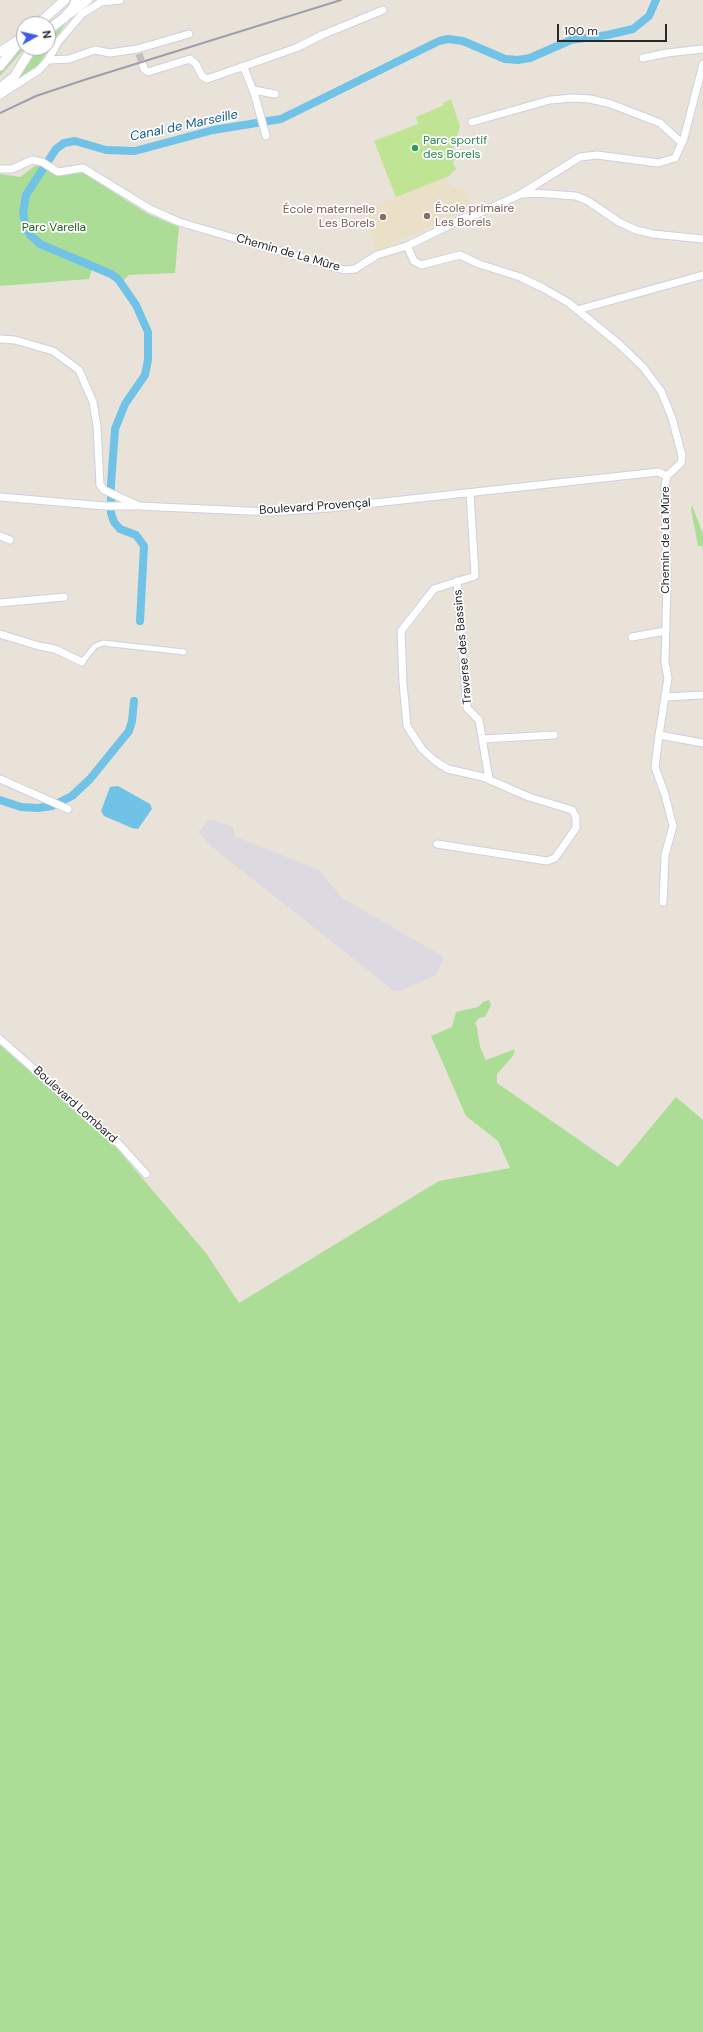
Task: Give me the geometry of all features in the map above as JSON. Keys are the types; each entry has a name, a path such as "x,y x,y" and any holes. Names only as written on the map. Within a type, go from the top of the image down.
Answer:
{"main road":[{"path":"56,24 65,17 74,6 76,0"},
{"path":"47,16 64,2"},
{"path":"0,52 16,41"},
{"path":"0,66 16,46"},
{"path":"0,82 24,56"},
{"path":"0,88 14,77 27,56"}],"street":[{"path":"64,2 72,0"},
{"path":"65,17 88,0"},
{"path":"0,96 20,83 48,60 58,42 82,14 101,2 120,0"},
{"path":"143,65 144,69 148,72 190,59 196,64 202,76 207,78 296,48 322,35 383,10"},
{"path":"48,60 69,59 96,50 110,53 138,51 189,34"},
{"path":"643,58 667,53 703,49"},
{"path":"407,246 466,217 473,216 519,195 580,157 588,155 658,163 669,161 677,156 682,143 703,64"},
{"path":"240,68 244,70 253,90 266,136"},
{"path":"253,90 275,94"},
{"path":"472,122 550,100 573,98 590,99 626,110 660,123 682,143"},
{"name":"Chemin de La Mûre","path":"0,168 12,169 32,160 42,162 58,172 83,168 150,209 179,222 344,270 355,269 377,255 407,246 417,264 426,265 460,255 479,264 526,280 543,288 577,310 643,366 661,391 672,418 682,456 681,463 667,476 664,491 667,581 665,662 668,678 659,735 656,767 673,826 665,855 663,902"},
{"path":"519,195 534,193 576,196 588,201 618,222 636,230 653,234 703,239"},
{"path":"577,310 703,274"},
{"name":"Boulevard Provençal","path":"0,339 14,340 53,351 79,370 93,402 97,426 98,479 100,485 104,490 139,506 270,512 329,508 658,472 667,476"},
{"path":"437,844 547,861 555,858 576,828 576,816 572,810 529,797 490,779 448,769 435,761 422,749 407,726 402,683 401,631 434,589 475,576 470,493"},
{"path":"0,497 105,506 139,506"},
{"path":"0,536 10,540"},
{"name":"Traverse des Bassins","path":"457,581 467,708 479,720 490,779"},
{"path":"0,603 64,597"},
{"path":"632,637 665,631"},
{"path":"0,634 39,646 55,649 82,662 95,646 103,642 184,652"},
{"path":"665,697 703,695"},
{"path":"482,738 554,734"},
{"path":"659,735 703,743"},
{"path":"0,778 49,799 68,809"},
{"name":"Boulevard Lombard","path":"0,1039 119,1144 146,1174"}],"shaded area":[{"name":"École primaire Les Borels","path":"445,177 453,187 464,187 472,207 376,252 369,230 370,226 365,209"},
{"path":"210,819 233,827 234,836 319,870 342,898 444,957 436,975 400,991 393,990 212,847 198,832"}],"green space":[{"path":"65,24 56,38 56,31"},
{"path":"16,52 16,56 18,56 0,76 0,68"},
{"path":"32,56 44,56 39,64 13,83"},
{"name":"Parc sportif des Borels","path":"451,99 460,127 454,146 455,159 453,164 456,169 449,176 396,197 374,141 418,124 416,117 444,105 443,103"},
{"name":"Parc Varella","path":"39,163 62,174 82,173 148,214 179,227 175,273 129,275 121,283 111,274 93,266 89,279 0,286 0,174 20,177"},
{"path":"692,505 703,534 703,550 702,546 698,546 691,509"},
{"path":"489,1000 491,1005 485,1017 479,1018 475,1023 480,1047 486,1060 515,1049 513,1056 497,1074 497,1083 618,1167 676,1097 703,1120 703,2032 0,2032 0,1045 114,1145 206,1253 239,1303 439,1181 510,1168 498,1141 466,1116 431,1036 452,1027 456,1012 478,1007 483,1002"}],"water":[{"path":"118,786 150,804 152,809 138,829 132,828 104,816 101,811 110,787"}],"waterway":[{"name":"Canal de Marseille","path":"140,621 144,546 136,535 120,529 114,522 111,513 111,484 115,429 125,404 145,375 148,360 148,332 136,305 118,279 111,274 40,244 30,235 26,227 23,213 26,195 56,149 64,143 75,141 106,150 135,151 213,130 281,119 439,41 448,39 463,41 505,59 518,60 530,58 571,40 607,35 633,29 649,16 656,0"},
{"name":"Canal de Marseille","path":"0,800 21,807 38,808 52,806 72,796 90,779 129,731 132,721 134,701"}],"tunnel":[{"path":"139,54 143,65"}],"railway":[{"path":"0,113 36,96 84,80 341,0"}],"place":[{"name":"Parc sportif des Borels","path":"415,148"},
{"name":"École primaire Les Borels","path":"427,216"},
{"name":"École maternelle Les Borels","path":"383,217"}]}
